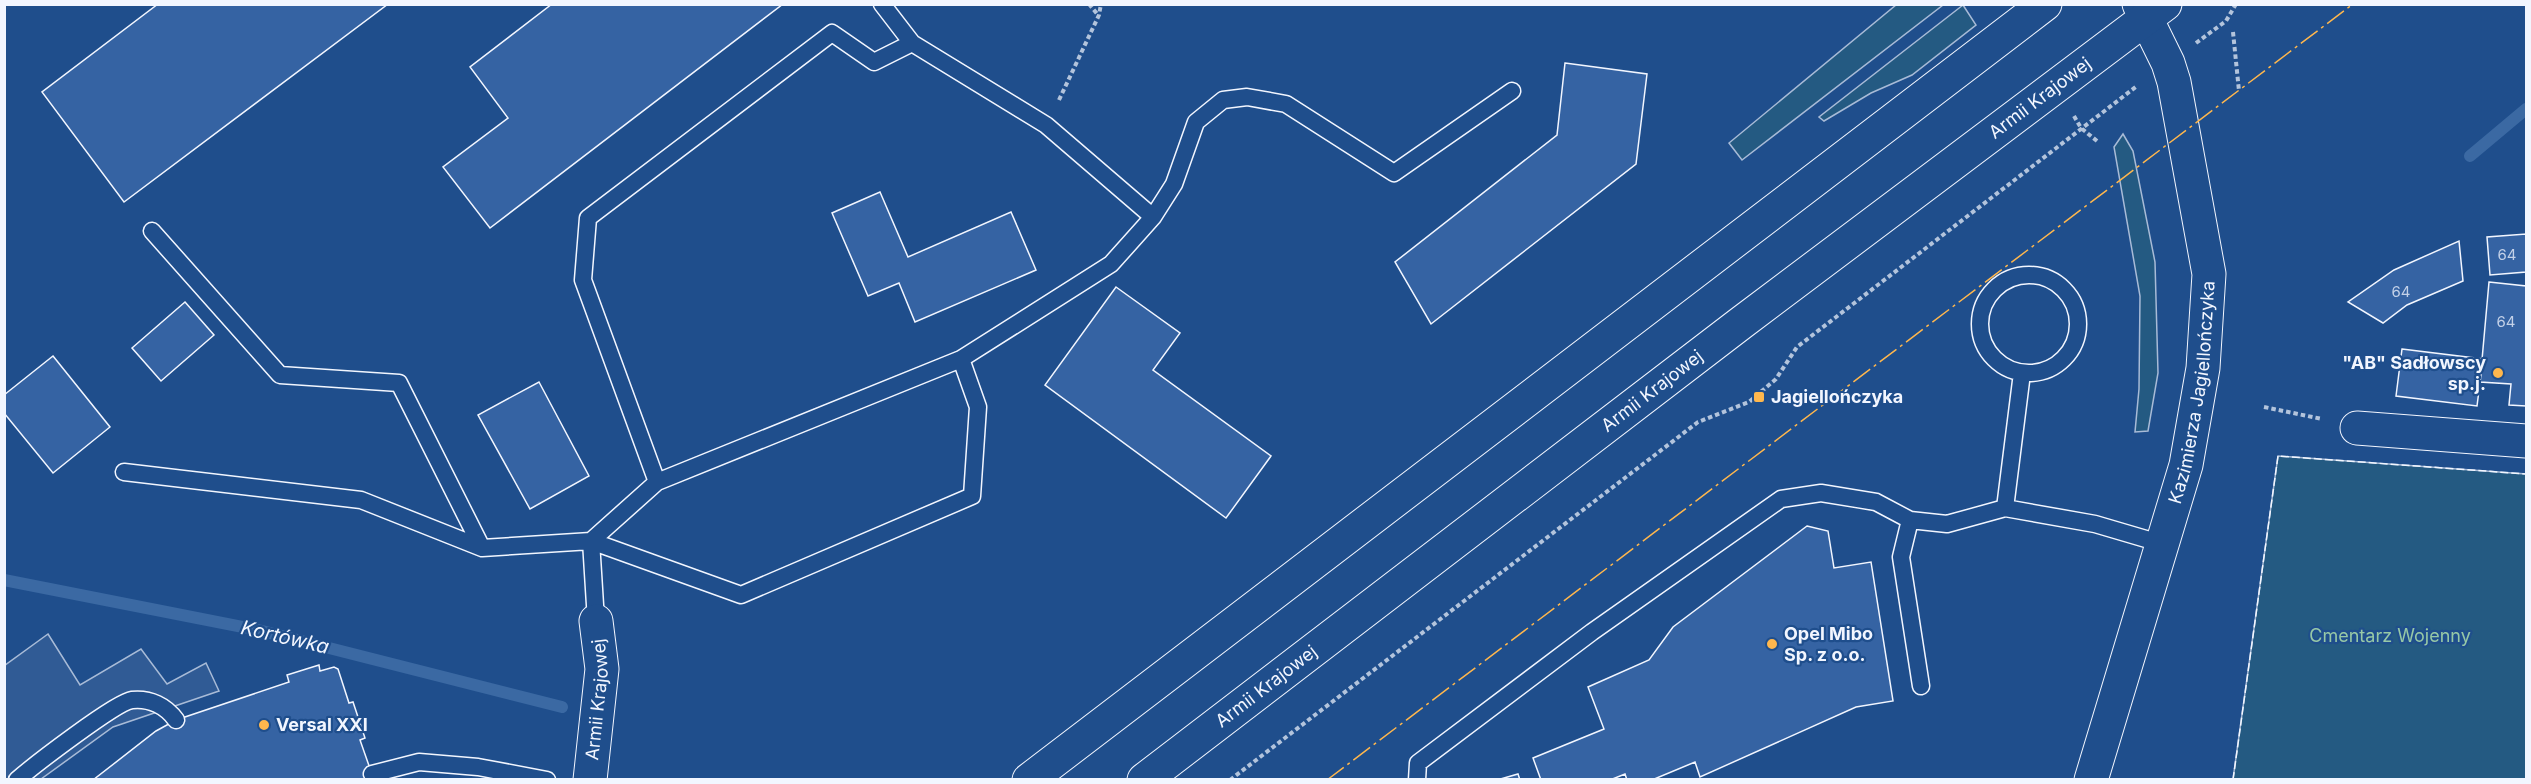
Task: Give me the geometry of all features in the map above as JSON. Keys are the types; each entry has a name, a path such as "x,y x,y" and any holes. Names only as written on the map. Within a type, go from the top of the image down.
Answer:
{"main road":[{"path":"1029,780 2045,4"},
{"name":"Kazimierza Jagiellończyka","path":"2091,780 2186,465 2203,368 2209,274 2183,118 2150,9"},
{"name":"Armii Krajowej","path":"1144,780 2150,9"},
{"path":"2357,428 2526,441"},
{"name":"Armii Krajowej","path":"590,780 602,669 596,621"}],"lane":[{"path":"882,4 912,43 1046,125 1153,217"},
{"path":"657,482 583,280 588,218 832,33 874,62 912,43"},
{"path":"591,541 657,482 961,359 1111,264 1153,217 1174,184 1196,122 1223,100 1247,97 1286,104 1394,173 1512,91"},
{"path":"152,231 280,375 399,383 482,548"},
{"path":"2026,274 2043,276 2058,283 2069,295 2077,310 2079,326 2075,342 2067,356 2054,366 2039,373 2022,373 2006,368 1994,359 1984,346 1979,330 1980,313 1986,298 1996,286 2010,277 2026,274"},
{"path":"124,471 361,500 482,548 591,541 741,595 972,496 978,407 961,359"},
{"path":"2005,508 2022,373"},
{"path":"1417,780 1418,763 1592,632 1781,499 1821,492 1876,502 1910,520 1947,524 2005,508 2095,524 2163,544"},
{"path":"1910,520 1901,557 1921,686"},
{"path":"591,541 596,621"},
{"path":"17,780 99,718 130,700 152,700 171,712 176,720"},
{"path":"372,774 419,762 478,767 547,780"}],"path":[{"path":"1089,4 1099,15"},
{"path":"1046,125 1099,15 1101,4"},
{"path":"1230,780 1698,422 1749,402 1776,379 1797,347 2081,128 2226,21 2236,4"},
{"path":"2233,32 2239,91"},
{"path":"2070,111 2081,128 2097,141"},
{"path":"2264,406 2318,418"}],"green space":[{"path":"1896,5 1943,5 1742,160 1729,143"},
{"path":"1963,5 1976,25 1912,75 1871,93 1824,121 1819,117"},
{"path":"2123,134 2133,151 2155,262 2158,373 2148,431 2135,432 2139,389 2140,296 2114,147"},
{"name":"Cmentarz Wojenny","path":"2278,456 2526,474 2526,779 2233,779"}],"shaded area":[{"path":"48,634 80,685 141,649 167,684 206,663 219,691 113,727 41,779 5,779 4,666"}],"building":[{"path":"158,4 388,4 124,202 42,92"},
{"path":"552,4 783,4 490,228 443,167 508,118 470,67"},
{"path":"1565,63 1647,74 1636,164 1431,324 1395,262 1557,135"},
{"path":"880,192 908,257 1011,212 1036,270 915,322 899,283 868,296 832,213"},
{"path":"2526,234 2526,272 2490,275 2487,237"},
{"path":"2459,241 2463,281 2407,305 2383,323 2348,302 2394,270"},
{"path":"2489,282 2526,286 2526,406 2509,405 2511,384 2480,382"},
{"path":"1116,287 1180,333 1153,370 1271,456 1226,518 1045,385"},
{"path":"185,302 214,335 161,381 132,348"},
{"path":"2402,349 2483,359 2477,406 2396,396"},
{"path":"53,356 110,427 53,473 4,413 4,395"},
{"path":"539,382 589,476 530,509 478,415"},
{"name":"Opel Mibo Sp. z o.o.","path":"1807,526 1828,531 1834,568 1871,562 1893,701 1856,707 1700,777 1695,762 1652,780 1627,780 1625,774 1610,780 1541,780 1533,758 1604,729 1588,687 1649,660 1673,627"},
{"name":"Versal XXI","path":"319,665 320,671 334,667 338,669 349,703 353,702 365,738 360,740 374,780 93,780 156,731 176,720 289,682 287,675"},
{"path":"1518,774 1520,780 1497,780"}],"waterway":[{"name":"Kortówka","path":"2470,156 2526,109"},
{"name":"Kortówka","path":"4,580 258,630 562,707"}],"fence":[{"path":"2233,780 2278,456 2526,474"}],"power":[{"path":"1327,780 2353,4"}],"place":[{"name":"\"AB\" Sadłowscy sp.j.","path":"2498,373"},
{"name":"Jagiellończyka","path":"1759,397"},
{"name":"Opel Mibo Sp. z o.o.","path":"1772,644"},
{"name":"Versal XXI","path":"264,725"}]}
